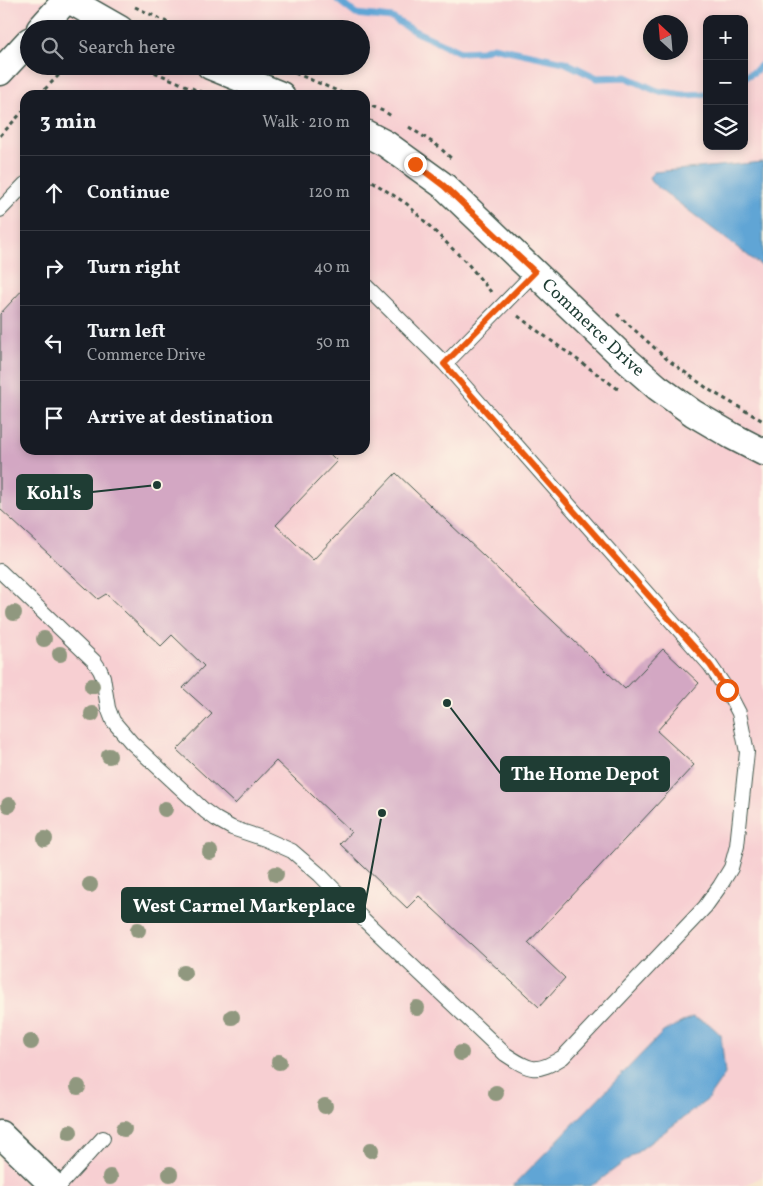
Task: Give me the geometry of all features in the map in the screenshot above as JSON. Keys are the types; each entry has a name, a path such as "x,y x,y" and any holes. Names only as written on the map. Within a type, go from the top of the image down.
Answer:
{"street":[{"path":"48,20 67,0 104,20"},
{"path":"0,72 20,51"},
{"path":"232,75 269,90"},
{"name":"Commerce Drive","path":"370,136 386,144 444,186 657,388 693,413 763,452"},
{"path":"0,1134 54,1186"}],"lane":[{"path":"0,210 20,189"},
{"path":"444,364 535,272"},
{"path":"0,571 94,661 103,677 108,708 113,721 131,742 204,811 232,828 265,839 292,851 320,875 364,920 506,1054 523,1066 539,1069 550,1065 562,1057 705,907 731,868 737,846 747,752 739,713 727,690 710,665 444,364 370,290"},
{"path":"59,1186 103,1138"}],"path":[{"path":"131,5 163,20"},
{"path":"44,90 59,75"},
{"path":"161,75 196,90"},
{"path":"299,75 335,90"},
{"path":"0,136 20,114"},
{"path":"370,180 407,204 468,264 487,288 535,330 622,391"}],"shaded area":[{"path":"0,0 763,0 763,1176 744,1186 0,1186"}],"water":[{"path":"763,162 763,267 651,182 649,177 654,172"},
{"path":"692,1017 708,1023 721,1035 725,1074 707,1100 590,1186 513,1186 663,1032"}],"building":[{"path":"20,292 20,455 331,455 337,461 276,525 313,560 396,473 625,689 663,649 699,683 657,731 694,765 528,943 565,978 539,1007 419,896 407,908 340,844 351,832 276,761 235,804 177,750 212,714 183,688 204,666 172,635 161,646 106,594 98,599 0,509 0,314"}],"waterway":[{"path":"338,0 356,14 392,18 416,32 460,52 482,51 493,47 564,62 597,78 626,77 657,91 683,95 703,94"},
{"path":"748,75 763,64"}],"place":[{"name":"Kohl's","path":"157,485"},
{"name":"The Home Depot","path":"447,703"},
{"name":"West Carmel Markeplace","path":"382,813"}],"route":[{"path":"415,164 444,186 535,272 444,364 710,665 727,690"}]}
